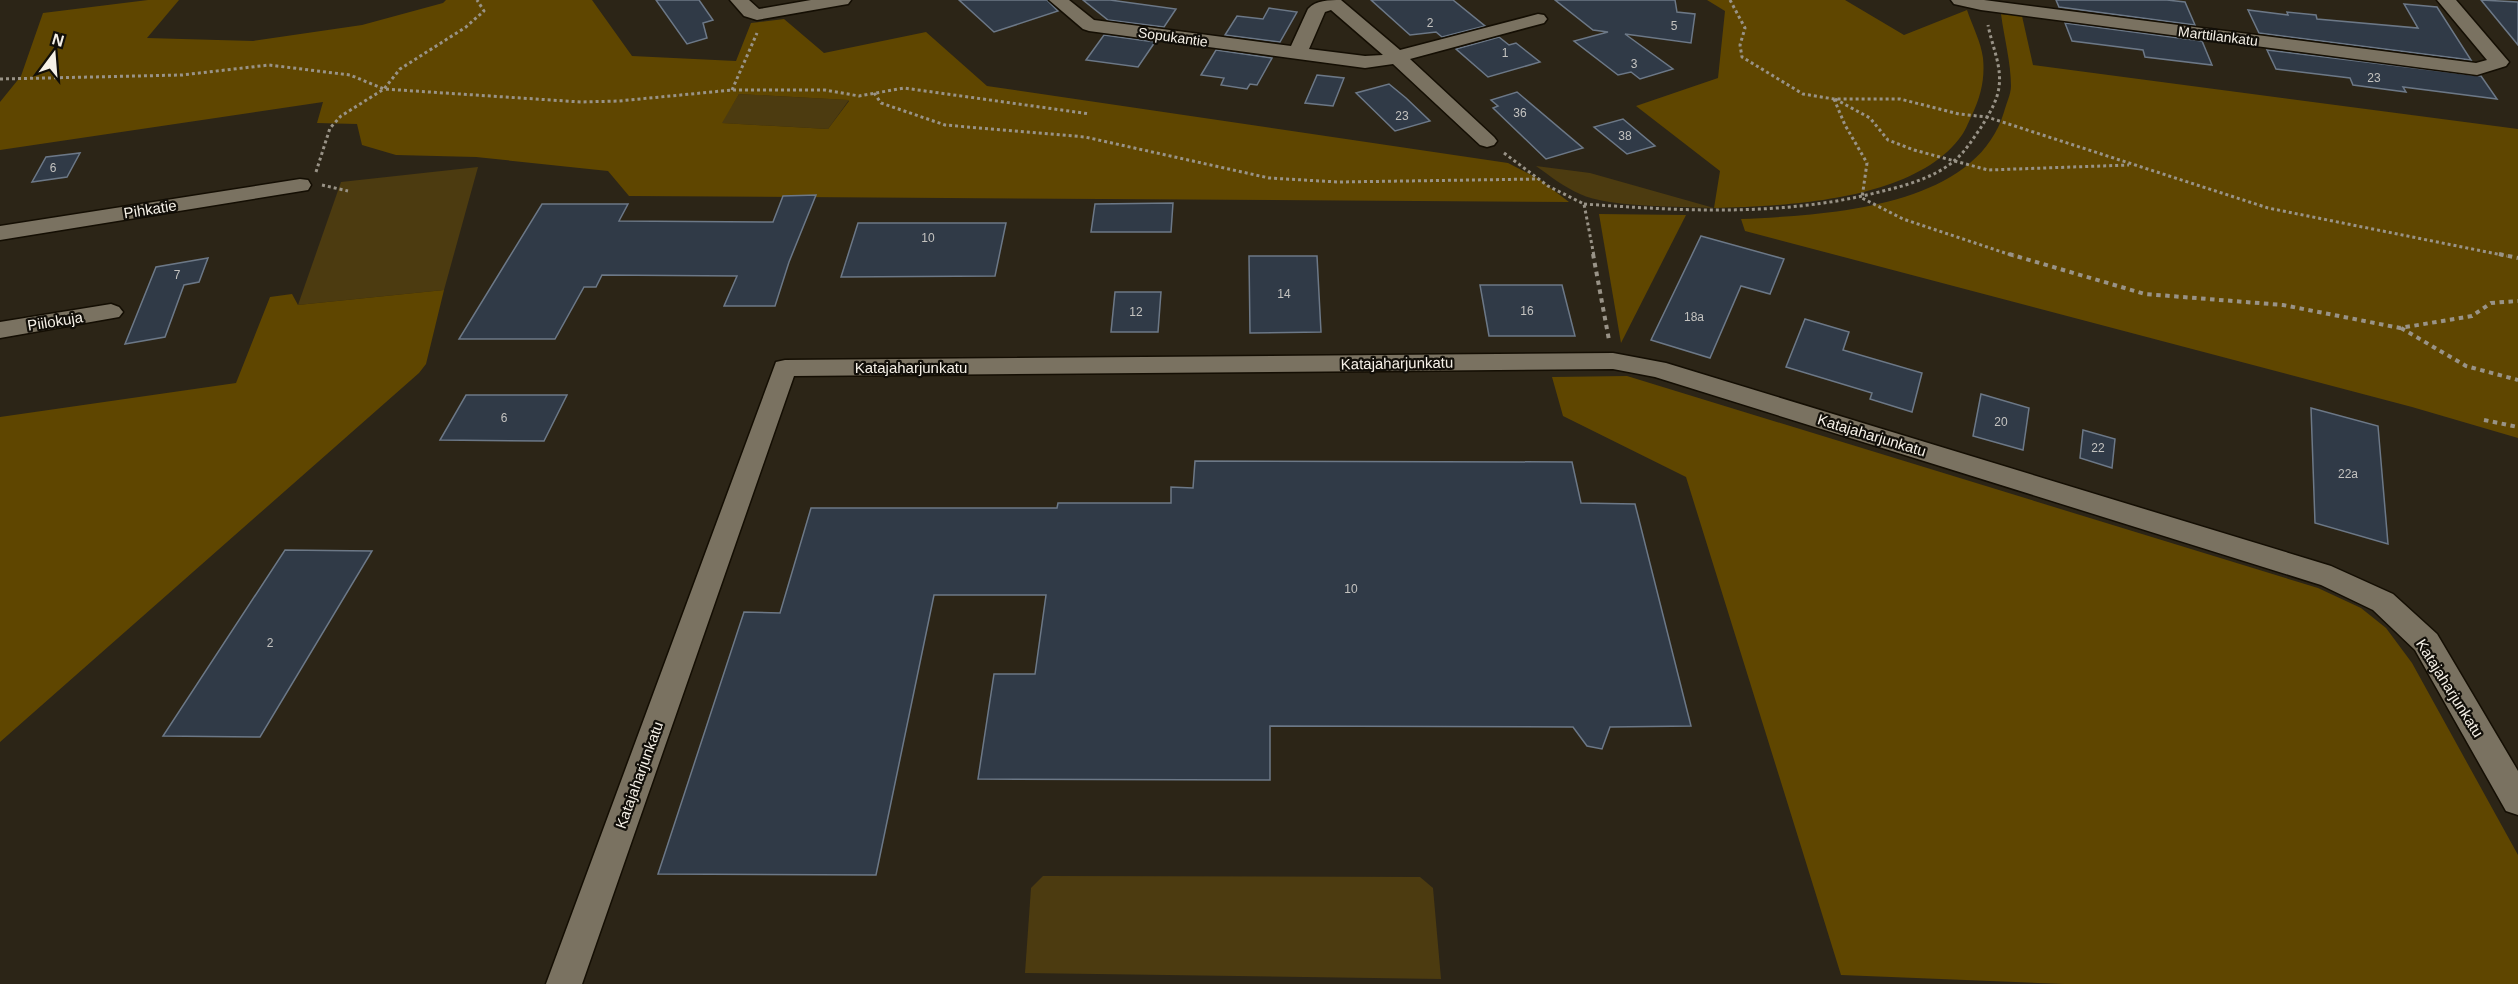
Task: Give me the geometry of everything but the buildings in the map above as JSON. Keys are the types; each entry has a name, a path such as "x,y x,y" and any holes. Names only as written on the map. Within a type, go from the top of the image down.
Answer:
{"street":[{"path":"739,0 750,12 757,15 842,0"},
{"name":"Sopukantie","path":"1058,0 1089,25 1365,62 1377,62 1538,19"},
{"name":"Marttilankatu","path":"1960,0 1981,5 2477,69 2499,62 2446,0"},
{"path":"1297,54 1317,9 1332,1 1397,57 1487,141"},
{"name":"Pihkatie","path":"0,233 306,184"},
{"name":"Piilokuja","path":"0,330 111,312"},
{"name":"Katajaharjunkatu","path":"564,984 785,368 1613,361 1657,369 2331,577 2383,602 2426,642 2518,801"}],"path":[{"path":"348,191 306,184 330,128 341,116 384,89 400,69 466,27 484,11 477,0"},
{"path":"1730,0 1745,28 1740,45 1742,57 1803,93 1834,99 1900,99 1959,114 1987,117 2268,208 2518,258"},
{"path":"1487,141 1539,179 1584,204 1690,211 1774,212 1862,198 1908,184 1941,170 1955,160 1973,139 1987,117 1999,88 1998,60 1981,5"},
{"path":"732,90 760,29 757,15"},
{"path":"0,79 182,75 269,65 350,75 384,89 581,102 619,101 732,90 825,90 859,96 904,87 1090,114"},
{"path":"874,93 881,103 945,125 1085,137 1269,178 1338,182 1539,179"},
{"path":"1834,99 1870,118 1888,140 1914,150 1988,170 2134,165"},
{"path":"1834,99 1845,126 1867,163 1862,198"},
{"path":"1862,198 1903,219 1967,242 2145,294 2207,301 2283,305 2400,328 2466,366 2518,380"},
{"path":"1584,204 1613,361"},
{"path":"2400,328 2472,316 2491,303 2518,301"},
{"path":"2484,420 2518,427"}],"shaded area":[{"path":"148,0 179,0 147,38 253,41 362,25 443,3 446,0 592,0 632,56 736,61 751,23 784,19 824,53 926,32 987,86 1508,163 1539,179 1569,202 629,196 608,171 476,157 396,155 362,145 357,124 317,123 323,102 0,150 0,102 21,76 43,13","holes":["739,94 848,100 828,129 722,123"]},
{"path":"1707,0 1845,0 1904,35 1967,10 1983,58 1983,80 1975,108 1959,139 1938,160 1911,176 1879,188 1811,202 1714,208 1720,171 1636,106 1718,78 1725,11"},
{"path":"2001,14 2022,16 2033,65 2518,129 2518,438 2412,407 1745,231 1741,219 1853,209 1893,200 1930,187 1962,169 1988,144 2004,112 2010,92 2010,68"},
{"path":"739,94 849,100 828,129 721,123"},
{"path":"1536,166 1590,173 1714,208 1626,204 1593,199 1568,188"},
{"path":"478,167 444,290 298,305 341,182"},
{"path":"1599,214 1686,215 1621,343"},
{"path":"444,290 426,364 419,373 0,742 0,417 236,383 270,297 292,294 298,305"},
{"path":"1627,376 2318,588 2361,608 2386,628 2412,663 2518,855 2518,984 2064,984 1841,975 1686,477 1563,416 1552,377"},
{"path":"1043,876 1420,877 1433,888 1441,979 1025,973 1031,888"}]}
